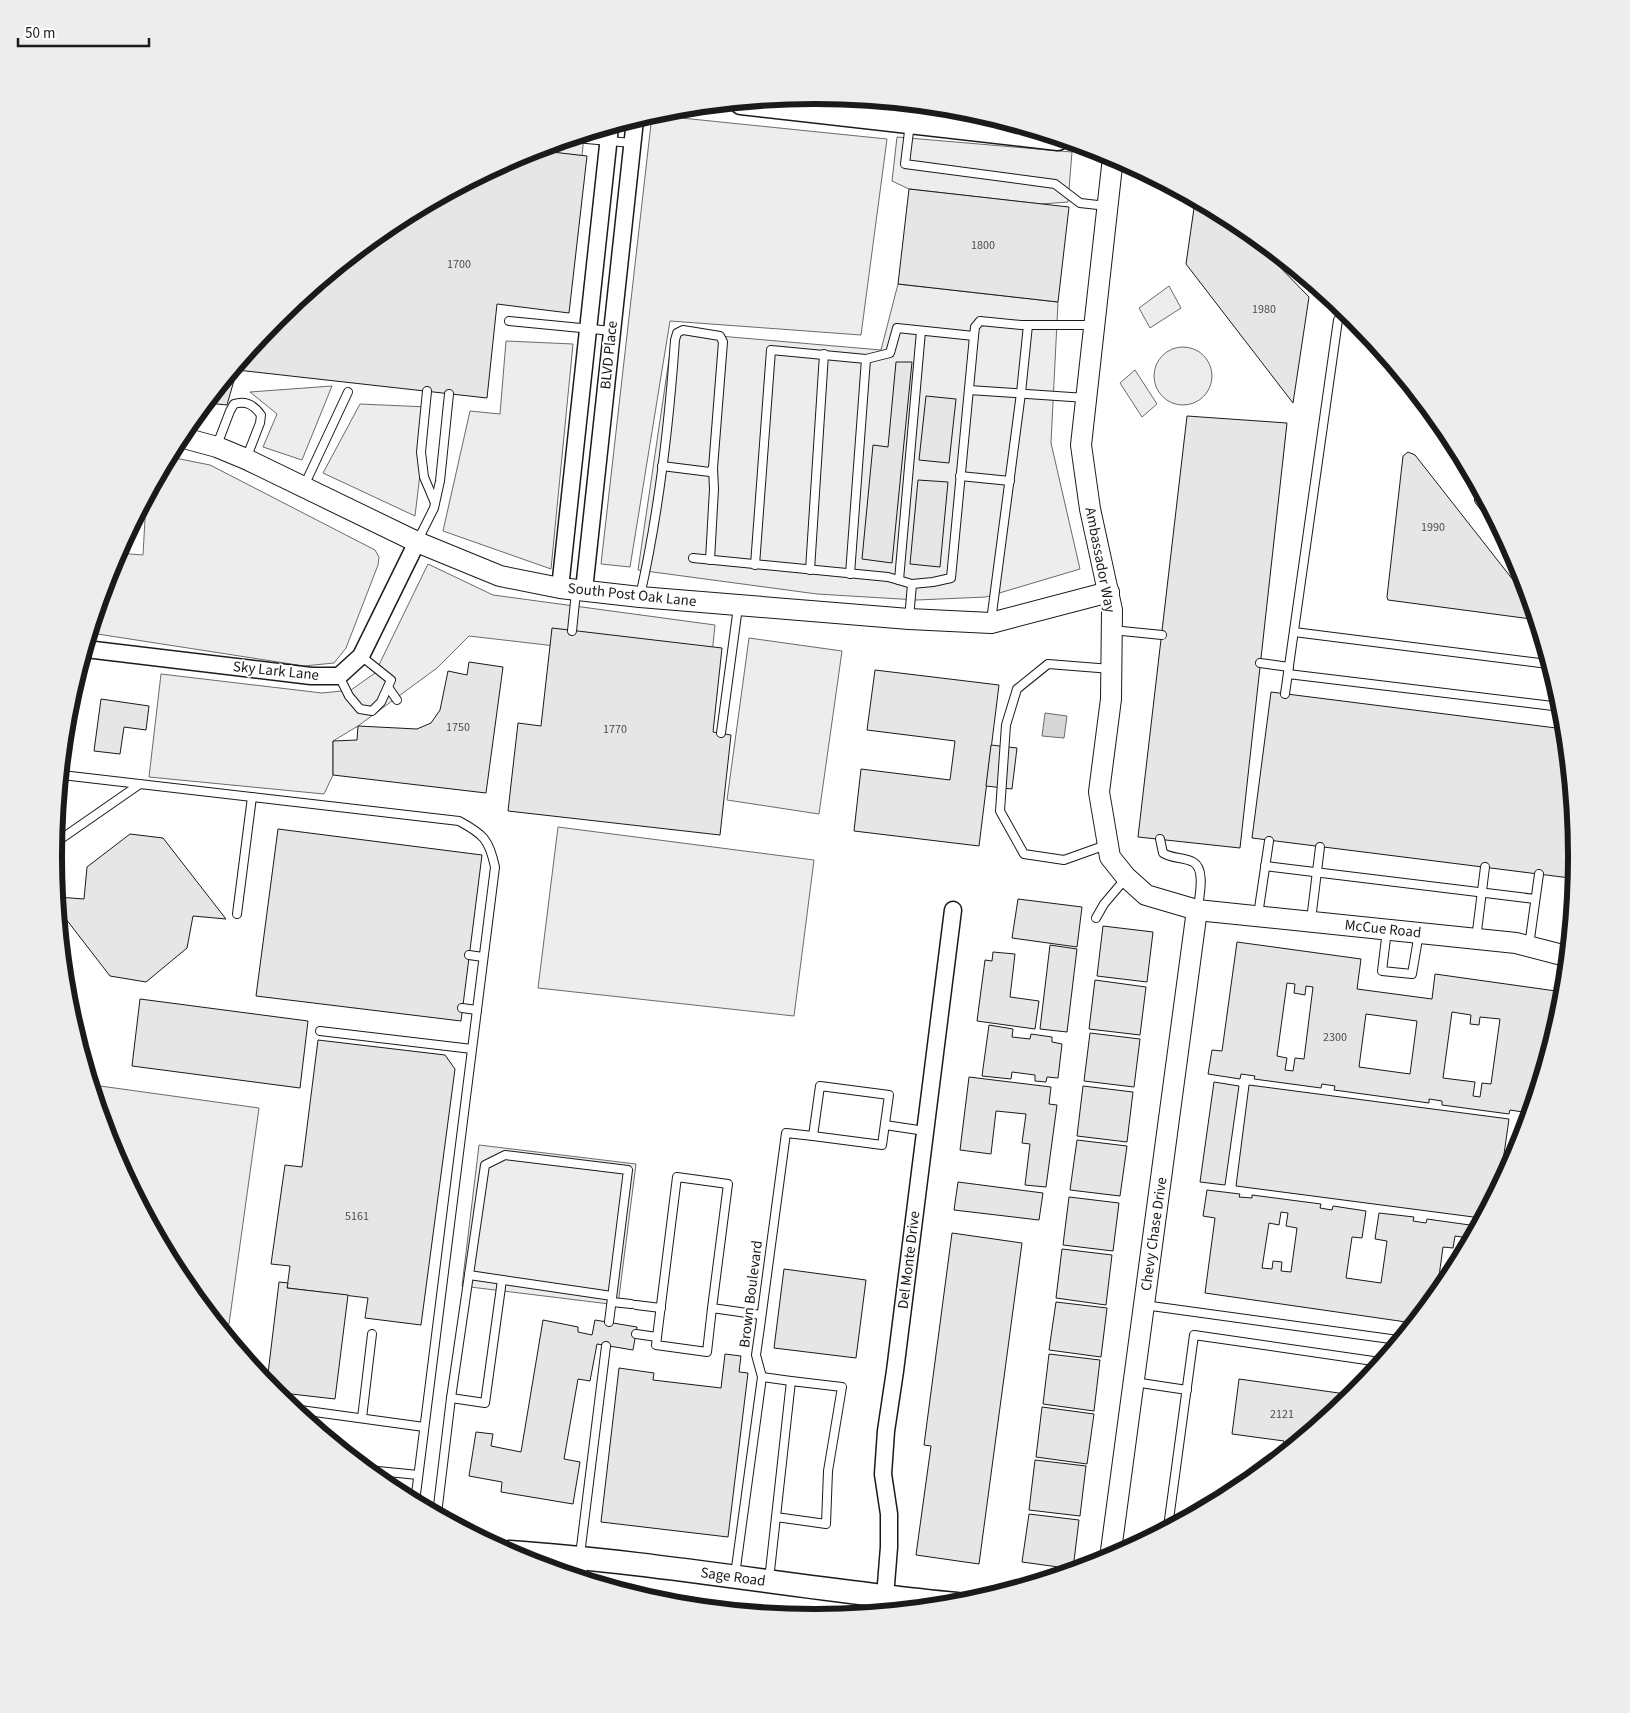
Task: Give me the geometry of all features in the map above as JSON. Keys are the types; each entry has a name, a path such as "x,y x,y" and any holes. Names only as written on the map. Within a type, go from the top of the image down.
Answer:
{"main road":[{"path":"767,106 1029,136"},
{"name":"Sage Road","path":"552,1561 579,1567 769,1582 884,1604 901,1604"}],"street":[{"name":"BLVD Place","path":"573,589 612,330 634,126"},
{"name":"BLVD Place","path":"573,589 588,328 609,134"},
{"name":"Ambassador Way","path":"1112,165 1082,445 1090,509 1112,610 1111,699 1099,792 1110,857 1126,877 1146,895 1198,910"},
{"name":"South Post Oak Lane","path":"188,439 246,458 417,542 500,576 573,589 640,597 909,619 991,623 1109,592"},
{"name":"Sky Lark Lane","path":"92,650 311,676 339,676 361,656 417,542"},
{"name":"Del Monte Drive","path":"884,1604 889,1547 889,1514 883,1474 886,1431 953,910"},
{"name":"McCue Road","path":"1198,910 1516,943 1561,955"},
{"name":"Chevy Chase Drive","path":"1111,1548 1198,910"}],"lane":[{"path":"910,122 905,164 1055,184 1080,203 1108,206"},
{"path":"609,134 632,143"},
{"path":"1286,694 1338,320 1340,318"},
{"path":"509,321 612,330"},
{"path":"694,558 888,577 912,584 951,578 975,327 980,321 1028,325 1094,325"},
{"path":"991,623 1022,393 1028,325"},
{"path":"755,564 771,350 866,359 890,353 897,328 974,336"},
{"path":"640,597 648,559 670,408 675,340 676,334 682,330 720,336 723,342 713,468 714,489 710,560"},
{"path":"899,580 922,331"},
{"path":"810,570 824,354"},
{"path":"850,574 866,359"},
{"path":"969,390 1086,398"},
{"path":"427,391 421,452 424,477 435,503"},
{"path":"304,486 348,392"},
{"path":"417,542 435,503 443,464 449,394"},
{"path":"217,447 234,404 247,403 256,408 261,415 260,423 246,458"},
{"path":"662,466 710,472 713,468"},
{"path":"960,476 1010,481"},
{"path":"909,619 912,584"},
{"path":"572,631 573,589"},
{"path":"721,733 739,605"},
{"path":"1112,630 1162,635"},
{"path":"1294,632 1542,663"},
{"path":"339,676 360,709 372,711 381,702 391,680 361,656"},
{"path":"1260,663 1289,670 1552,705"},
{"path":"1108,844 1064,860 1024,854 1000,811 1006,725 1017,689 1048,664 1111,669"},
{"path":"388,687 397,700"},
{"path":"67,776 458,821 474,829 486,840 491,851 494,867 416,1494"},
{"path":"63,838 140,784"},
{"path":"238,914 252,797"},
{"path":"1160,839 1163,853 1193,862 1198,867 1201,878 1198,910"},
{"path":"1258,916 1269,840"},
{"path":"1310,922 1320,847"},
{"path":"1265,866 1536,899"},
{"path":"1476,939 1485,868"},
{"path":"1529,946 1539,874"},
{"path":"1096,918 1104,904 1126,877"},
{"path":"1387,930 1382,971 1412,974 1419,933"},
{"path":"469,955 483,957"},
{"path":"462,1008 477,1010"},
{"path":"320,1031 472,1049"},
{"path":"820,1086 889,1095 885,1125 882,1146 813,1136 820,1086"},
{"path":"885,1125 925,1131"},
{"name":"Brown Boulevard","path":"735,1578 762,1377 756,1355 786,1133 813,1136"},
{"path":"438,1507 451,1398 485,1165 505,1155 628,1170 609,1322"},
{"path":"677,1177 728,1184 706,1352 656,1345 661,1308 677,1177"},
{"path":"469,1275 612,1299 633,1305 661,1308"},
{"path":"451,1398 485,1403 502,1280"},
{"path":"1144,1305 1392,1339"},
{"path":"712,1308 761,1315"},
{"path":"362,1418 372,1334"},
{"path":"636,1334 657,1337"},
{"path":"1169,1520 1194,1335 1373,1361"},
{"path":"579,1567 606,1346"},
{"path":"762,1377 842,1388 828,1471 826,1524 776,1517"},
{"path":"769,1582 791,1381"},
{"path":"1134,1382 1187,1390"},
{"path":"306,1410 424,1427"},
{"path":"382,1471 418,1474"}],"shaded area":[{"path":"673,117 887,139 861,335 670,321 630,567 601,564 651,122"},
{"path":"897,137 1072,152 1068,202 1041,204 909,189 892,181"},
{"path":"583,141 582,156 551,152"},
{"path":"898,284 1058,302 1051,443 1080,569 986,597 917,600 817,594 638,570 673,332 881,350"},
{"path":"1169,286 1181,308 1150,328 1139,308"},
{"path":"506,341 573,344 551,569 443,531 470,411 500,414"},
{"path":"1183,347 1194,349 1207,360 1212,376 1210,387 1199,400 1183,405 1172,403 1159,392 1154,376 1156,365 1167,352"},
{"path":"1135,370 1157,404 1142,417 1120,383"},
{"path":"332,386 302,460 263,447 277,414 250,392"},
{"path":"360,404 428,407 415,516 323,473"},
{"path":"176,458 210,465 375,550 379,557 378,565 346,648 334,663 304,666 96,634 127,554 143,555 145,514"},
{"path":"428,564 493,595 715,625 711,664 469,636 437,668 358,726 333,741 333,775 324,794 149,777 161,674 322,693 351,690 375,673"},
{"path":"749,638 842,651 819,814 727,800"},
{"path":"1045,713 1067,716 1064,738 1042,736"},
{"path":"558,827 814,860 794,1016 538,988"},
{"path":"98,1086 259,1108 229,1324 225,1323 218,1315 189,1275 163,1233 140,1189 120,1144"},
{"path":"479,1145 636,1164 618,1305 462,1286"}],"building":[{"path":"551,152 587,156 569,313 497,304 487,398 241,370 283,324 319,291 397,231 439,205 482,182"},
{"path":"909,189 1069,207 1058,302 898,284"},
{"path":"1194,207 1233,231 1273,260 1309,297 1293,403 1186,264"},
{"path":"896,362 912,362 892,563 862,559 873,445 888,447"},
{"path":"235,377 227,405 214,404"},
{"path":"926,396 956,399 949,463 919,460"},
{"path":"1187,416 1287,423 1240,848 1138,837"},
{"path":"1408,452 1415,455 1516,583 1529,619 1388,600 1403,456"},
{"path":"918,480 948,482 940,567 910,564"},
{"path":"552,628 722,648 713,732 731,735 720,835 508,811 518,723 541,726"},
{"path":"469,662 503,667 486,793 333,775 333,741 357,740 358,726 417,729 431,723 440,710 448,671 467,675"},
{"path":"875,670 999,685 979,846 854,831 861,769 950,780 955,741 867,730"},
{"path":"1271,692 1556,728 1566,807 1567,878 1252,838"},
{"path":"101,699 149,706 146,730 124,727 120,754 94,751"},
{"path":"991,745 1017,748 1012,789 986,786"},
{"path":"278,829 482,855 461,1021 256,996"},
{"path":"130,834 163,838 226,919 193,916 187,948 146,982 110,976 65,918 64,897 84,899 87,867"},
{"path":"1018,899 1082,907 1077,947 1012,938"},
{"path":"1103,926 1153,932 1147,982 1097,976"},
{"path":"1237,942 1361,959 1357,989 1432,999 1435,974 1555,991 1542,1051 1523,1112 1510,1110 1509,1114 1442,1105 1442,1101 1429,1099 1429,1103 1334,1090 1335,1086 1322,1084 1321,1088 1254,1079 1255,1076 1241,1074 1240,1079 1208,1074 1212,1050 1222,1051","holes":["1287,983 1295,984 1294,993 1305,995 1306,986 1313,987 1304,1059 1295,1058 1293,1071 1285,1070 1287,1058 1277,1056","1452,1012 1471,1015 1470,1024 1479,1025 1480,1017 1500,1019 1491,1084 1482,1083 1480,1097 1473,1096 1475,1082 1443,1078","1366,1014 1417,1021 1410,1074 1359,1067"]},
{"path":"1050,945 1077,949 1067,1032 1040,1029"},
{"path":"993,952 1015,954 1010,997 1039,1001 1035,1029 977,1021 985,960 992,961"},
{"path":"1095,980 1146,987 1140,1035 1089,1029"},
{"path":"140,999 308,1021 300,1088 132,1066"},
{"path":"989,1025 1013,1029 1012,1037 1030,1039 1031,1034 1052,1037 1052,1042 1062,1044 1058,1078 1047,1077 1046,1082 1035,1081 1035,1075 1012,1072 1011,1079 982,1076"},
{"path":"1090,1033 1140,1039 1134,1087 1084,1081"},
{"path":"318,1040 445,1055 455,1069 421,1325 365,1318 368,1298 287,1288 290,1266 271,1264 285,1165 302,1167"},
{"path":"969,1077 1051,1087 1049,1104 1057,1105 1046,1187 1025,1185 1030,1144 1022,1143 1026,1114 996,1111 991,1154 960,1150"},
{"path":"1214,1082 1239,1086 1225,1185 1200,1182"},
{"path":"1249,1085 1509,1119 1503,1159 1475,1217 1236,1186"},
{"path":"1083,1086 1133,1092 1127,1142 1077,1136"},
{"path":"1077,1140 1127,1146 1120,1196 1070,1190"},
{"path":"958,1182 1043,1193 1039,1220 954,1210"},
{"path":"1207,1190 1240,1194 1239,1197 1252,1198 1252,1195 1321,1204 1320,1208 1332,1210 1333,1206 1366,1211 1362,1238 1352,1237 1346,1278 1381,1283 1387,1241 1375,1239 1379,1213 1414,1217 1413,1221 1426,1223 1427,1219 1471,1225 1461,1243 1462,1237 1455,1236 1453,1248 1443,1247 1439,1278 1406,1322 1205,1293 1215,1218 1203,1216","holes":["1281,1212 1288,1213 1286,1226 1297,1228 1291,1272 1281,1271 1282,1262 1273,1261 1272,1269 1262,1268 1269,1223 1279,1225"]},
{"path":"1069,1197 1119,1203 1113,1251 1063,1245"},
{"path":"952,1233 1022,1243 979,1564 916,1555 931,1446 924,1445"},
{"path":"1062,1249 1112,1255 1106,1305 1056,1298"},
{"path":"784,1269 866,1280 856,1358 774,1348"},
{"path":"279,1282 288,1283 287,1288 348,1295 335,1399 288,1394 268,1373"},
{"path":"1056,1302 1107,1308 1101,1357 1049,1350"},
{"path":"543,1320 578,1327 578,1332 592,1335 595,1320 637,1327 633,1350 597,1344 590,1381 578,1379 564,1459 580,1462 573,1504 501,1492 502,1482 469,1476 476,1432 493,1434 491,1446 521,1452"},
{"path":"725,1354 741,1356 739,1372 748,1373 728,1537 601,1522 619,1368 654,1373 653,1380 721,1388"},
{"path":"1049,1354 1100,1360 1094,1411 1043,1404"},
{"path":"1239,1379 1342,1393 1284,1444 1284,1441 1232,1434"},
{"path":"1042,1407 1094,1414 1087,1464 1036,1457"},
{"path":"1035,1460 1086,1466 1080,1516 1029,1510"},
{"path":"1029,1514 1079,1520 1074,1563 1061,1567 1022,1562"}]}
